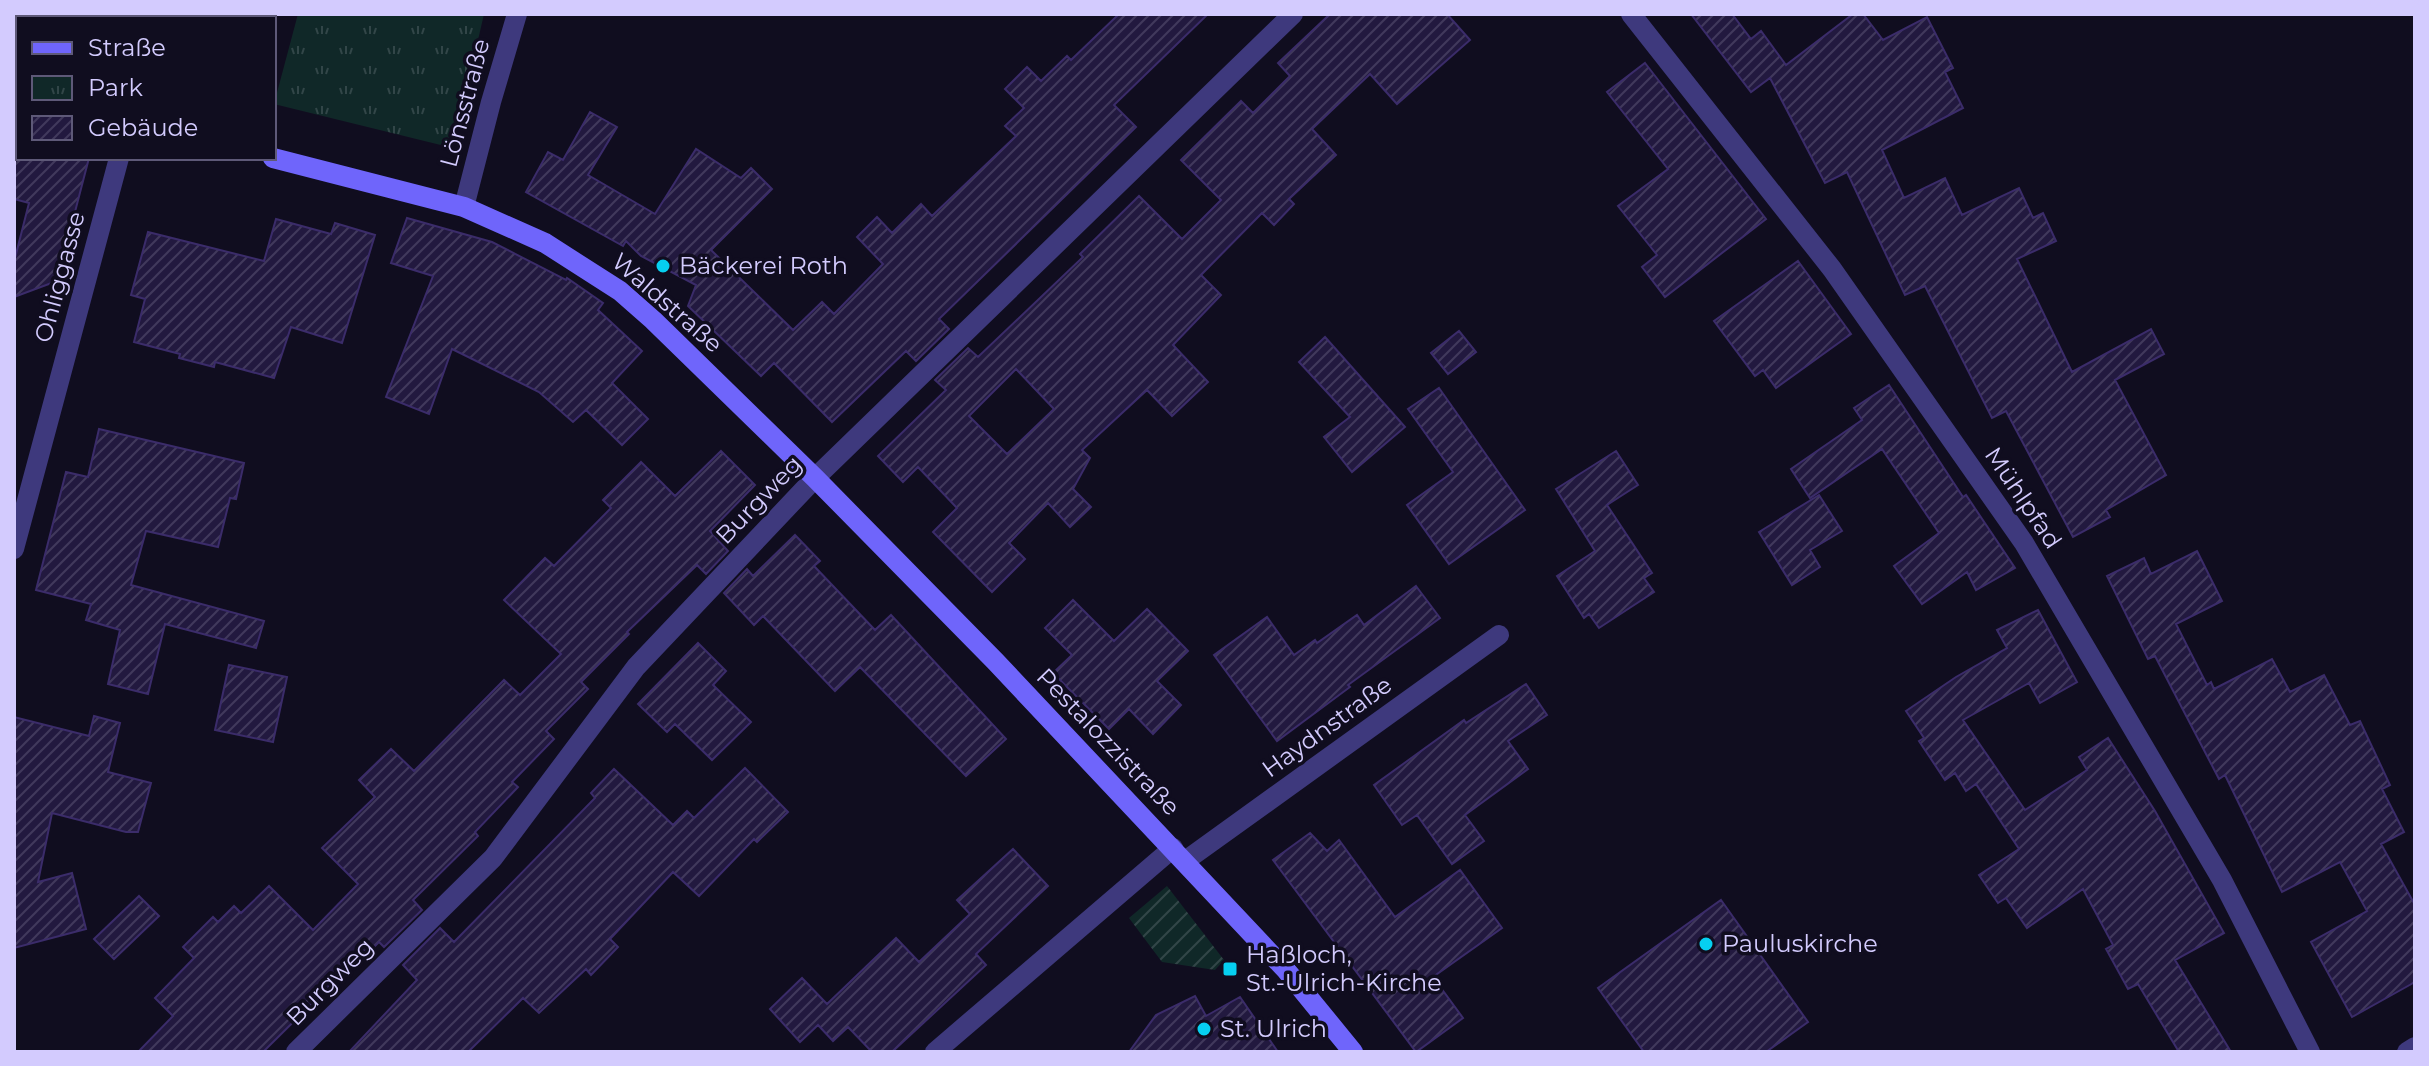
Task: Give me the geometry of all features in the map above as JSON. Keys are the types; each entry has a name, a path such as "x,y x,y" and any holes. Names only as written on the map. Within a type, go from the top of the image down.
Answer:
{"main road":[{"name":"Waldstraße","path":"276,159 464,207 545,243 620,291 815,478"},
{"name":"Pestalozzistraße","path":"815,478 1179,855 1286,970 1353,1052"}],"street":[{"name":"Lönsstraße","path":"464,207 517,14"},
{"name":"Burgweg","path":"296,1052 493,858 636,667 815,478 1293,14"},
{"name":"Mühlpfad","path":"1631,14 1832,269 2024,543 2222,880 2310,1052"},
{"name":"Ohliggasse","path":"14,549 118,160"},
{"name":"Haydnstraße","path":"935,1052 1179,855 1499,635"},
{"path":"2407,1052 2415,1047"}],"green space":[{"path":"298,14 484,14 453,148 276,104"},
{"path":"1167,886 1224,960 1215,970 1162,962 1129,918"}],"building":[{"path":"1119,14 1208,14 1114,105 1136,127 939,319 949,329 916,361 906,351 832,422 774,363 761,376 688,306 696,285 641,256 626,241 623,246 526,192 548,152 563,160 590,112 617,127 588,175 655,214 696,149 741,178 751,168 772,189 711,250 793,330 822,302 834,314 883,264 857,237 877,217 892,233 921,204 932,216 1016,136 1005,126 1024,108 1005,89 1027,67 1041,81 1067,56 1071,60"},
{"path":"1330,14 1447,14 1470,40 1397,104 1370,74 1312,129 1336,155 1289,199 1294,204 1274,225 1262,213 1201,275 1221,295 1173,345 1208,382 1172,416 1147,390 1082,450 1090,458 1073,489 1091,507 1070,527 1048,503 1009,543 1025,559 992,592 933,532 957,508 918,467 903,482 878,456 946,390 935,380 968,348 978,357 1083,257 1080,254 1139,196 1182,239 1221,200 1181,160 1241,101 1253,113 1290,76 1278,63","holes":["1016,369 1054,409 1007,454 969,416"]},
{"path":"1691,14 1732,14 1751,39 1761,31 1786,65 1853,14 1863,14 1883,40 1927,17 1953,68 1945,72 1963,108 1882,150 1904,198 1945,178 1962,215 2019,188 2033,218 2043,213 2056,241 2017,259 2072,372 2151,329 2164,354 2115,380 2166,475 2106,510 2110,517 2073,537 2006,411 1992,418 1925,286 1905,295 1847,172 1825,183 1770,78 1751,92"},
{"path":"1645,63 1766,219 1665,297 1642,267 1657,255 1618,206 1668,169 1607,92"},
{"path":"14,158 88,160 57,281 14,297 14,262 29,203 14,199"},
{"path":"407,218 492,242 567,278 603,303 598,310 642,351 612,383 648,419 622,445 586,410 573,422 539,392 452,349 429,414 386,397 433,276 391,263"},
{"path":"276,219 331,234 335,223 375,235 342,343 291,327 274,378 215,362 214,367 179,358 180,354 134,342 145,299 131,295 148,232 264,261"},
{"path":"1798,261 1851,334 1776,388 1763,370 1755,376 1714,321"},
{"path":"1459,331 1476,352 1448,374 1431,353"},
{"path":"1325,337 1405,427 1352,472 1324,437 1350,417 1299,362"},
{"path":"1889,385 1963,497 1966,495 2015,568 1976,590 1967,572 1922,604 1894,566 1939,533 1882,449 1810,498 1791,469 1862,420 1854,408"},
{"path":"1439,388 1525,510 1449,564 1407,505 1453,472 1408,409"},
{"path":"99,429 244,463 236,499 230,498 218,547 146,531 131,585 264,621 256,648 165,624 148,694 108,684 120,630 86,620 91,604 36,590 66,472 88,477"},
{"path":"721,451 755,485 710,531 728,551 706,574 697,565 627,632 629,634 581,682 588,689 546,731 554,739 512,782 518,787 475,832 478,836 413,900 422,910 384,947 379,942 367,954 365,951 263,1052 138,1052 173,1016 155,998 194,958 183,947 213,917 218,922 234,906 241,913 269,886 313,930 358,884 322,848 375,797 359,780 391,749 414,771 504,680 520,695 561,654 504,600 545,558 554,566 611,508 603,500 641,462 675,496"},
{"path":"1616,451 1638,485 1607,505 1652,573 1644,578 1654,592 1599,628 1589,614 1584,618 1557,576 1595,551 1556,489"},
{"path":"1819,495 1842,531 1810,550 1820,567 1792,585 1759,532"},
{"path":"795,535 820,561 814,566 875,630 891,615 1006,739 966,776 860,667 835,691 763,616 754,625 724,593 747,569 753,576"},
{"path":"2197,551 2222,601 2176,624 2207,685 2211,682 2214,689 2272,659 2290,692 2324,675 2350,725 2360,721 2390,785 2382,789 2404,832 2381,844 2415,905 2415,982 2352,1017 2311,942 2367,911 2340,862 2282,892 2225,775 2219,779 2155,656 2148,659 2107,576 2144,558 2151,574"},
{"path":"1416,586 1440,618 1277,741 1214,655 1267,617 1294,655 1357,615 1364,625"},
{"path":"1073,600 1114,641 1147,609 1188,651 1157,681 1181,705 1153,734 1129,709 1109,729 1053,673 1072,655 1045,628"},
{"path":"2038,610 2077,682 2040,703 2029,683 1963,720 2025,810 2087,770 2079,757 2108,738 2155,811 2224,933 2175,960 2231,1052 2179,1052 2138,984 2128,989 2106,949 2113,945 2083,889 2027,928 2006,898 1998,903 1979,875 2019,849 1976,784 1966,791 1955,773 1945,780 1919,741 1924,738 1906,711 2007,648 1997,630"},
{"path":"698,643 726,671 713,685 751,722 712,760 675,724 667,732 638,704"},
{"path":"229,665 287,677 273,742 215,730"},
{"path":"1526,684 1547,715 1508,741 1528,769 1465,815 1484,841 1452,864 1417,815 1402,825 1374,785 1464,720 1466,723"},
{"path":"94,716 120,723 108,772 151,783 138,832 126,832 52,813 38,882 72,873 86,929 14,948 14,717 89,736"},
{"path":"745,768 788,812 757,842 754,839 699,896 673,872 610,939 618,947 591,975 586,969 539,1013 523,998 468,1052 349,1052 417,980 403,965 440,928 454,942 595,798 591,793 614,769 673,825 687,811 694,818"},
{"path":"1310,833 1327,851 1339,840 1395,917 1460,870 1502,928 1433,977 1463,1018 1416,1052 1273,860"},
{"path":"1013,849 1048,886 976,954 986,965 892,1052 872,1052 848,1027 833,1041 818,1025 800,1042 770,1009 802,978 827,1004 896,938 919,962 970,914 957,900"},
{"path":"139,896 159,916 114,959 94,939"},
{"name":"Pauluskirche","path":"1721,900 1808,1022 1766,1052 1644,1052 1598,988"},
{"name":"St. Ulrich","path":"1195,996 1206,1016 1240,997 1278,1052 1129,1052 1156,1015"}],"place":[{"name":"Bäckerei Roth","path":"663,266"},
{"name":"Pauluskirche","path":"1706,944"},
{"name":"Haßloch, St.-Ulrich-Kirche","path":"1230,969"},
{"name":"St. Ulrich","path":"1204,1029"}]}
